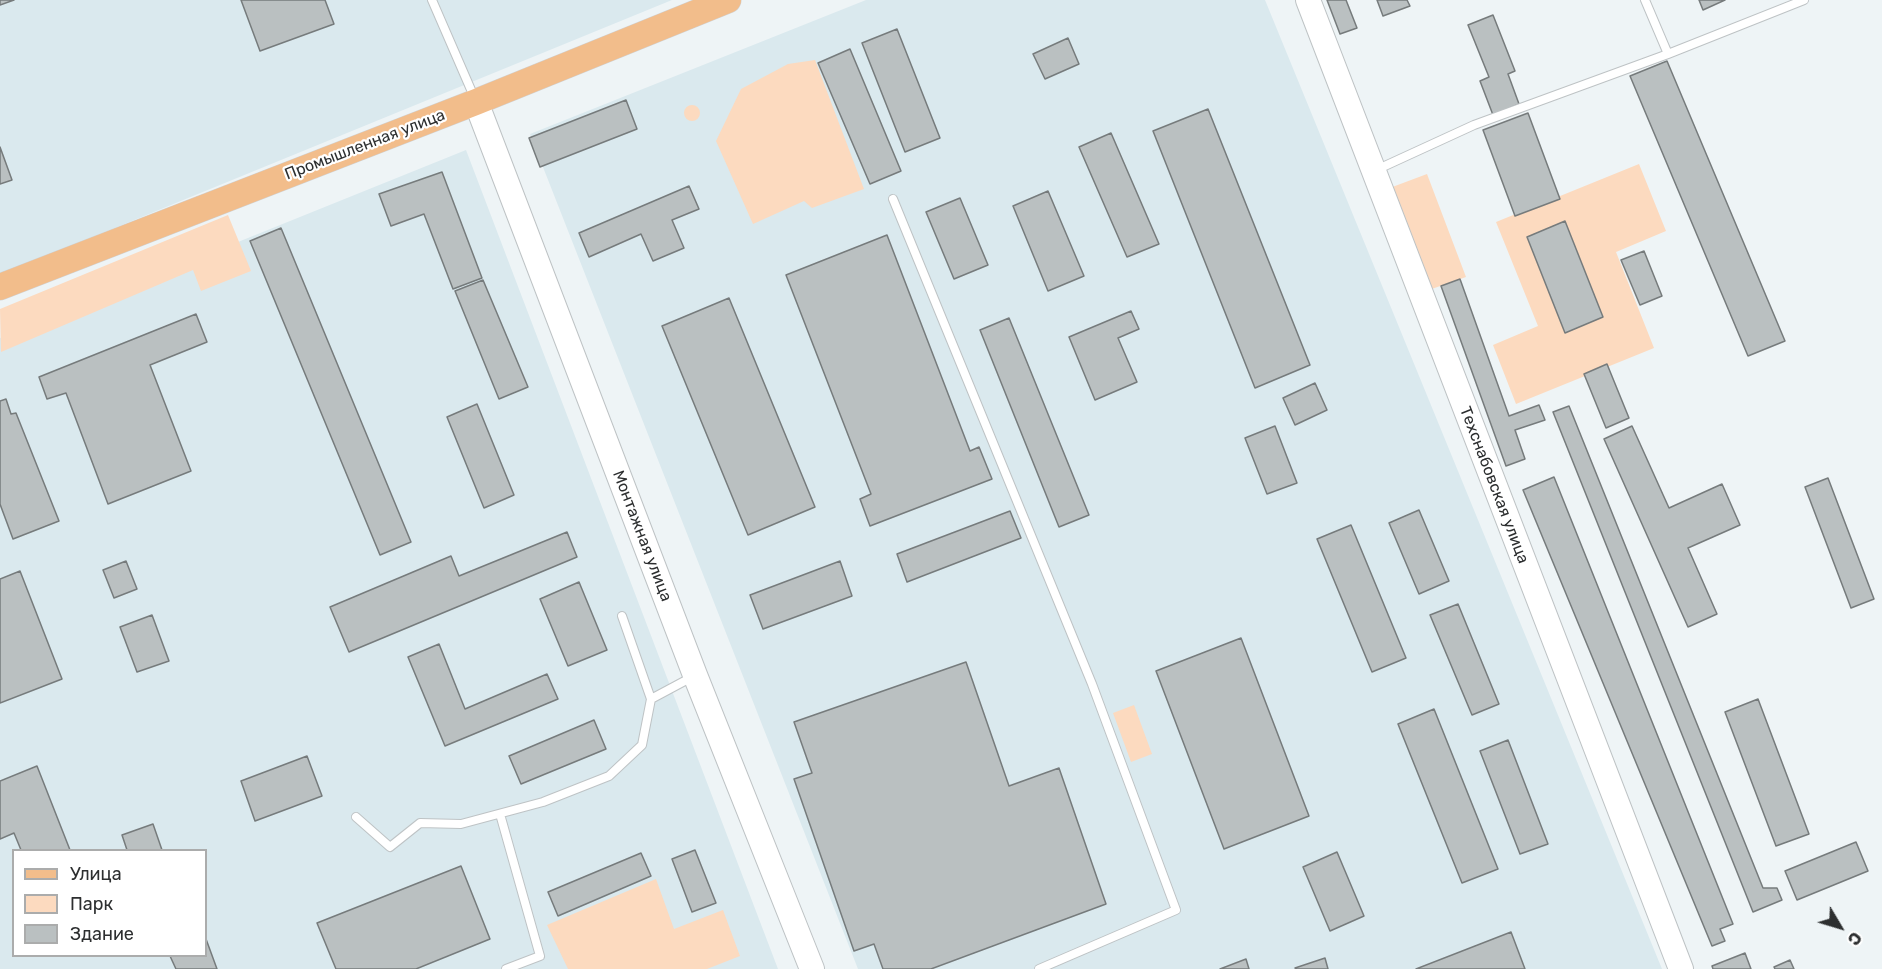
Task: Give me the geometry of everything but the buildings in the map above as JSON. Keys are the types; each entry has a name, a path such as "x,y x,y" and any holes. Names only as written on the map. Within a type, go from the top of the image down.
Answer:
{"main road":[{"name":"Промышленная улица","path":"0,287 476,102 728,0"}],"street":[{"name":"Техснабовская улица","path":"1308,0 1681,969"},
{"name":"Монтажная улица","path":"476,102 695,675 812,969"}],"lane":[{"path":"432,0 476,102"},
{"path":"1645,0 1668,54"},
{"path":"1373,171 1474,125 1668,54 1804,0"},
{"path":"893,199 1092,684 1176,910 1039,969"},
{"path":"356,817 390,847 420,823 461,824 543,802 609,776 642,745 651,699 622,616"},
{"path":"651,699 695,675"},
{"path":"500,814 540,956 506,969"}],"shaded area":[{"path":"0,0 672,0 0,275"},
{"path":"866,0 1265,0 1662,969 858,969 530,134"},
{"path":"466,150 778,969 0,969 0,338"}],"green space":[{"path":"815,60 864,189 812,208 804,201 753,224 716,141 741,89 788,64"},
{"path":"692,105 700,113 692,121 684,113"},
{"path":"1639,164 1666,231 1616,252 1654,348 1516,404 1493,345 1538,326 1496,222"},
{"path":"1427,174 1466,277 1426,291 1387,189"},
{"path":"228,215 251,271 201,291 193,270 1,352 0,309"},
{"path":"1134,705 1152,754 1131,762 1113,713"},
{"path":"656,879 674,929 723,910 740,956 707,969 568,969 547,925"}]}
